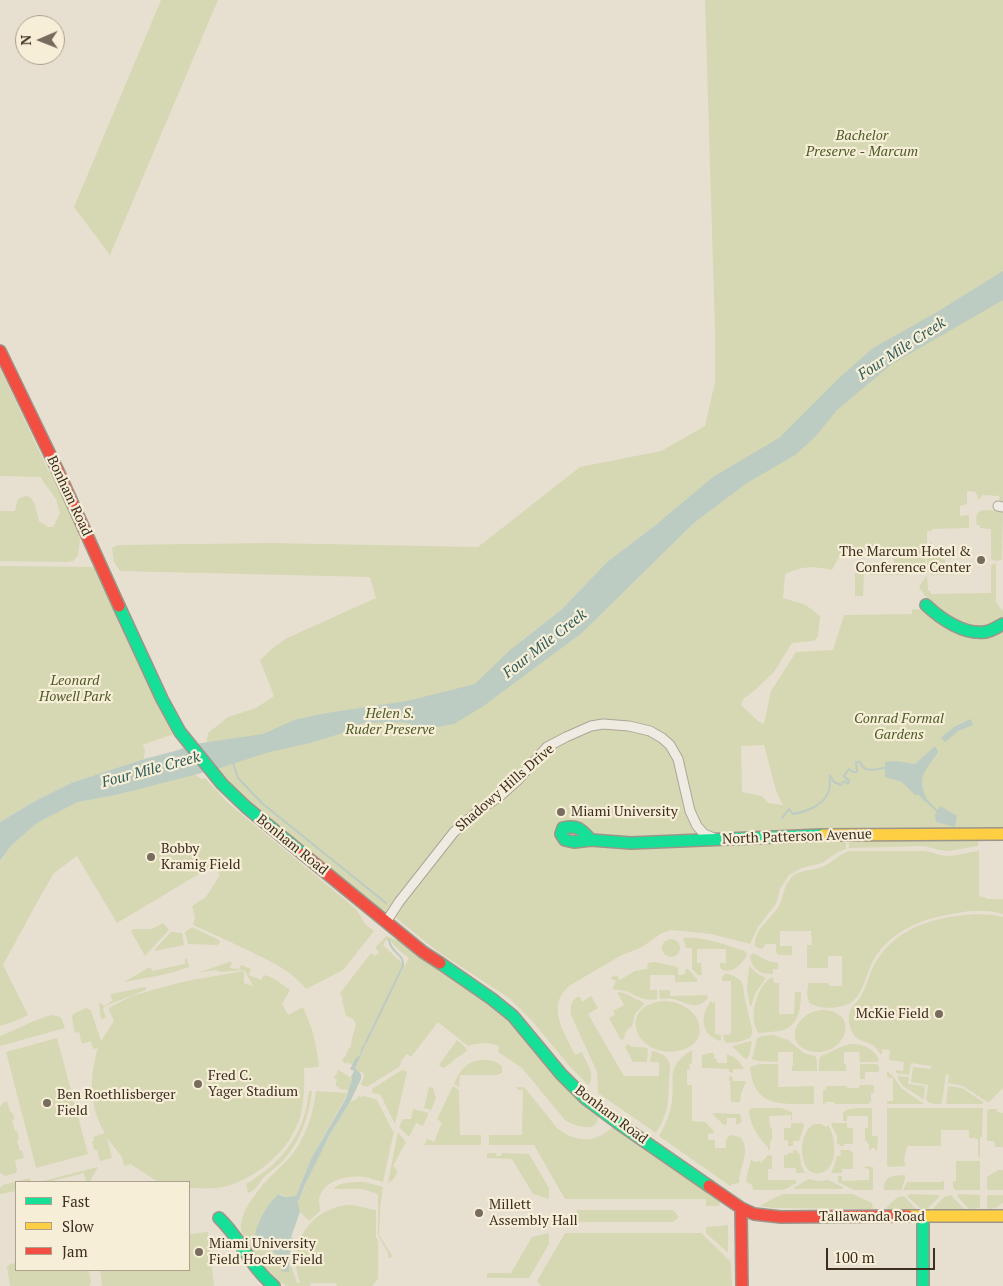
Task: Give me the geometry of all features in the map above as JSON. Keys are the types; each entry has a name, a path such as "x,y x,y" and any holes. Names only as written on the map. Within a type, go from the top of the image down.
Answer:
{"street":[{"name":"Bonham Road","path":"0,351 57,469 155,686 180,732 222,784 246,808 423,952 492,999 513,1016 561,1074 586,1099 742,1208"},
{"path":"926,605 944,620 967,630 985,632 1003,624"},
{"name":"Shadowy Hills Drive","path":"386,922 399,902 454,832 518,780 548,747 591,726 602,724 629,726 650,731 662,738 670,746 678,759 690,811 697,826 704,834 716,839"},
{"name":"North Patterson Avenue","path":"591,840 631,843 848,834 1003,834"},
{"path":"742,1208 742,1286"},
{"name":"Tallawanda Road","path":"742,1208 754,1214 781,1217 1003,1216"},
{"path":"923,1217 923,1286"},
{"path":"219,1218 226,1223 258,1272 274,1286"}],"green space":[{"path":"161,0 218,0 110,255 74,207"},
{"path":"705,0 1003,0 1003,503 1000,502 999,496 982,495 980,499 976,492 967,491 967,504 960,506 960,516 969,515 969,528 932,529 932,531 927,531 927,546 925,548 917,543 925,549 926,573 913,573 909,567 894,563 893,556 900,546 893,552 841,553 832,570 808,568 797,569 785,574 783,598 806,605 820,616 818,636 813,641 792,643 774,672 744,698 741,705 758,721 764,724 771,691 796,652 833,650 844,615 912,614 912,609 927,612 943,623 1003,629 1003,831 846,839 846,849 822,863 802,868 789,875 780,889 776,904 758,927 750,944 711,934 671,930 660,934 642,947 620,956 569,986 558,1002 559,1020 575,1055 582,1052 588,1065 591,1078 588,1085 571,1068 533,1022 509,998 437,951 396,918 378,910 251,809 217,769 206,747 208,733 228,717 256,708 274,696 260,660 287,638 376,598 370,577 120,571 114,562 112,548 118,545 270,543 478,547 580,467 661,451 705,426 715,382","holes":["731,495 694,523 582,633 537,666 522,640 562,609 607,562 657,524","764,745 776,791 783,805 768,803 762,796 742,792 741,746"]},
{"path":"0,368 49,472 52,473 77,524 80,540 78,556 73,561 0,561 0,511 15,511 18,499 25,496 30,497 34,502 39,521 48,527 53,527 60,513 56,499 41,477 0,476"},
{"path":"984,510 1003,511 1002,560 996,561 991,559 991,529 980,528 980,525 977,525 976,517 979,512"},
{"path":"930,542 932,542 932,547 954,547 952,559 948,559 930,550"},
{"path":"927,550 945,560 945,564 927,573"},
{"path":"996,563 996,602 1003,611 1003,619 989,627 970,627 933,607 919,587 927,575 928,590 931,594 991,593 991,565"},
{"path":"894,565 908,568 909,575 870,575 870,572 893,573"},
{"path":"952,565 952,568 954,568 954,575 931,575 931,573"},
{"name":"Leonard Howell Park","path":"0,566 100,567 180,732 142,745 145,750 144,759 71,783 35,801 0,822"},
{"path":"855,572 864,572 863,596 855,596"},
{"path":"194,774 202,779 205,778 228,803 356,909 366,925 374,931 343,970 306,989 293,976 277,965 193,925 195,917 192,906 206,897 220,875 214,865 117,923 77,856 54,873 3,965 28,1015 0,1026 0,862 11,846 37,823 78,802 116,795"},
{"path":"976,837 978,846 948,851 924,846 849,848 849,840"},
{"path":"849,851 921,851 950,856 979,851 979,896 987,899 1003,899 1003,914 986,911 964,912 933,918 910,927 890,940 874,959 854,1000 844,1006 831,1008 812,1005 808,1002 808,983 828,983 829,986 842,986 842,956 828,956 828,968 807,968 807,945 812,945 811,931 780,931 780,946 792,946 792,955 778,955 776,944 765,944 764,948 760,949 755,946 755,940 760,929 780,904 786,886 793,876 800,872 822,867"},
{"name":"McKie Field","path":"976,914 1003,917 1003,1088 987,1102 963,1086 948,1083 949,1075 946,1074 942,1103 931,1103 926,1100 928,1085 911,1082 913,1067 931,1069 931,1066 911,1063 909,1075 896,1073 896,1070 903,1071 904,1062 889,1060 890,1050 883,1049 881,1055 874,1046 856,1037 850,1026 850,1012 861,996 874,965 893,941 918,926 932,921"},
{"path":"163,923 169,930 145,956 131,931 133,929 152,929"},
{"path":"192,927 219,940 220,943 217,945 188,944 185,932"},
{"path":"171,932 182,933 184,945 155,951 155,949"},
{"path":"386,936 396,940 397,938 503,1015 598,1115 595,1125 585,1127 574,1125 565,1120 522,1068 498,1052 499,1046 484,1043 468,1046 438,1022 411,1057 407,1054 401,1061 400,1066 367,1087 361,1085 364,1076 362,1072 354,1069 382,1010 359,1056 352,1065 347,1062 346,1064 342,1061 351,1047 356,1023 353,1019 346,1016 343,998 340,993 371,953 375,956 379,952 375,948","holes":["386,940 390,940 409,958 382,1009 402,968 402,963 383,945"]},
{"path":"683,938 714,941 745,951 747,955 736,968 728,971 720,968 720,963 726,963 726,949 697,949 697,963 701,963 702,975 698,975 692,969 692,948 686,948"},
{"path":"667,939 675,939 680,944 678,955 667,957 662,952 662,944"},
{"path":"753,953 768,961 778,963 778,969 773,969 773,974 757,970 751,961 750,956"},
{"path":"187,958 189,967 124,982 148,968 151,968 152,971 185,964 185,959"},
{"name":"Fred C. Yager Stadium","path":"232,962 230,968 239,969 241,965 251,969 249,975 261,980 264,975 267,976 290,990 282,1004 288,1015 303,1007 317,1051 319,1067 304,1068 301,1114 289,1140 280,1152 269,1163 243,1180 216,1188 190,1188 190,1181 158,1181 129,1163 129,1165 124,1166 122,1157 107,1138 112,1158 100,1161 97,1150 94,1150 92,1142 94,1141 93,1137 105,1133 96,1113 92,1092 93,1070 98,1048 93,1049 91,1041 82,1044 79,1032 75,1033 72,1018 73,1014 86,1008 91,1010 101,1041 114,1021 108,1008 132,996 186,981 244,971 244,983 253,986 244,970 221,972 215,970 198,973"},
{"path":"654,962 678,967 678,975 685,974 686,969 688,969 697,979 697,982 675,982 675,975 650,975 650,990 657,990 657,999 650,1000 626,991 614,990 616,981 610,978 616,975 620,980 635,971 647,969 648,963"},
{"path":"749,966 766,978 756,992 751,1006 747,990"},
{"path":"725,974 734,976 743,985 752,1034 750,1038 739,1042 726,1043 724,1040 723,1035 731,1034 731,981 722,981 722,977"},
{"path":"773,977 774,983 779,983 779,1014 794,1014 795,992 801,992 798,1016 786,1029 759,1033 754,1020 758,994 767,980"},
{"path":"145,987 146,990 105,1006 103,1009 106,1017 101,1019 99,1004 101,1003 104,1006 113,1000 111,994"},
{"path":"659,990 670,990 670,996 707,995 708,998 699,1004 691,1005 673,999 660,999"},
{"path":"617,992 627,994 644,1004 635,1014 632,1026 627,1030 625,1038 621,1040 609,1018 615,1015 613,1011 624,1005"},
{"path":"591,996 598,1008 588,1014 624,1076 659,1076 659,1062 650,1062 652,1051 663,1055 668,1060 670,1068 667,1107 656,1133 598,1093 597,1072 571,1015 572,1003 577,997 580,997 582,1002"},
{"path":"664,1001 677,1003 687,1008 695,1016 699,1024 700,1033 696,1041 689,1047 677,1051 662,1051 650,1047 637,1030 636,1020 640,1011 649,1005"},
{"path":"711,1001 715,1002 715,1034 721,1035 720,1041 713,1038 705,1029 705,1013"},
{"path":"821,1010 834,1012 841,1017 845,1024 845,1032 842,1040 835,1046 827,1051 816,1052 799,1045 795,1038 795,1031 804,1017"},
{"path":"52,1015 61,1017 65,1028 0,1046 0,1036"},
{"path":"773,1035 788,1040 804,1053 815,1056 817,1071 792,1071 793,1052 778,1052 778,1062 752,1059 757,1038"},
{"name":"Ben Roethlisberger Field","path":"57,1038 88,1154 36,1168 6,1052"},
{"path":"457,1040 467,1051 443,1068 439,1065"},
{"path":"752,1042 747,1059 733,1046"},
{"path":"628,1044 633,1047 648,1049 647,1062 633,1062 625,1047"},
{"path":"851,1044 868,1048 874,1052 879,1060 877,1062 860,1062 859,1052 844,1052 846,1071 819,1071 821,1056"},
{"path":"692,1050 692,1063 689,1064 690,1069 687,1070 687,1085 692,1085 692,1121 705,1122 714,1131 714,1133 708,1134 708,1140 715,1140 715,1148 726,1148 727,1138 732,1135 740,1137 745,1147 739,1183 730,1186 659,1136 672,1102 675,1067"},
{"path":"714,1053 714,1058 718,1063 727,1063 727,1054 730,1055 744,1069 733,1069 733,1073 729,1072 729,1069 702,1068 702,1055"},
{"path":"481,1060 490,1060 500,1064 502,1066 502,1073 497,1075 460,1075 459,1087 454,1084 458,1075 467,1065"},
{"path":"760,1064 778,1064 778,1087 814,1086 814,1104 780,1103 763,1097 752,1080 750,1067"},
{"path":"860,1064 876,1064 879,1066 879,1070 878,1072 865,1072 865,1079 860,1079"},
{"path":"337,1070 352,1079 349,1090 339,1089 336,1086 337,1080 334,1076 337,1074"},
{"path":"402,1070 407,1072 395,1124 380,1094 372,1093 372,1089"},
{"path":"887,1071 893,1076 901,1088 924,1104 887,1104 887,1101 893,1101 893,1078 887,1077"},
{"path":"732,1076 733,1081 746,1081 740,1102 731,1102 729,1077"},
{"path":"898,1076 909,1077 908,1084 925,1086 924,1099 903,1086"},
{"path":"860,1085 874,1086 874,1093 871,1093 871,1102 869,1104 835,1104 834,1102 825,1102 823,1104 823,1090 826,1090 826,1086 859,1088"},
{"path":"453,1086 459,1090 460,1135 481,1135 481,1145 424,1145 427,1139 434,1142 442,1123 437,1119"},
{"path":"948,1086 962,1088 983,1102 983,1104 946,1104"},
{"path":"429,1087 433,1088 436,1098 431,1110 424,1108"},
{"path":"517,1087 525,1088 557,1128 567,1134 577,1138 589,1139 600,1136 614,1127 722,1201 718,1206 706,1206 706,1199 565,1199 534,1145 489,1145 489,1135 522,1135 523,1090 518,1090"},
{"path":"309,1091 312,1091 309,1110 299,1138 282,1162 264,1177 255,1189 248,1193 246,1184 270,1167 290,1146 303,1121"},
{"path":"316,1091 347,1093 311,1159 296,1196 285,1197 281,1194 277,1195 258,1224 261,1240 277,1255 289,1272 290,1263 297,1283 300,1283 296,1266 297,1249 305,1230 319,1215 328,1210 349,1205 376,1210 378,1279 372,1286 337,1286 336,1283 311,1283 310,1286 287,1286 263,1266 242,1234 241,1224 243,1217 255,1194 290,1157 304,1135"},
{"path":"358,1096 377,1100 394,1131 383,1182 369,1178 351,1177 330,1183 321,1193 319,1200 320,1211 309,1221 300,1212 298,1202 330,1134 350,1102 357,1099"},
{"path":"7,1101 10,1112 12,1112 15,1119 12,1120 15,1131 17,1131 20,1151 22,1151 24,1158 15,1160 16,1173 5,1176 0,1173 0,1107"},
{"path":"751,1108 781,1108 792,1112 792,1120 791,1115 769,1116 770,1127 772,1128 770,1150 768,1150 768,1147 753,1126 749,1111"},
{"path":"857,1108 872,1108 872,1136 878,1136 877,1151 875,1148 869,1150 869,1144 865,1141 865,1128 868,1128 868,1116 847,1116 847,1121 843,1121 843,1112"},
{"path":"887,1108 983,1108 980,1157 978,1157 978,1139 969,1138 969,1130 941,1130 941,1146 907,1146 904,1160 906,1166 888,1167"},
{"path":"413,1109 429,1113 423,1126 416,1123 409,1137 399,1127 403,1119 411,1119"},
{"path":"989,1109 997,1109 997,1112 1003,1113 1003,1147 995,1147 994,1141 987,1141 987,1111"},
{"path":"712,1114 740,1114 742,1122 736,1125 736,1118 727,1118 727,1124 724,1125"},
{"path":"791,1123 803,1123 804,1126 799,1141 793,1141 793,1146 788,1146 788,1141 784,1140 784,1128 791,1128"},
{"path":"832,1123 847,1123 847,1128 853,1128 853,1144 840,1146 837,1144 837,1136"},
{"path":"814,1124 821,1124 826,1127 828,1125 834,1144 831,1165 821,1173 812,1172 808,1169 802,1151 805,1134"},
{"path":"398,1132 406,1142 393,1166 398,1171 389,1183 388,1182"},
{"path":"793,1150 797,1150 799,1153 805,1173 796,1173 796,1168 784,1168 784,1155 793,1153"},
{"path":"840,1150 851,1150 853,1152 853,1169 842,1169 842,1173 831,1173 837,1156 841,1156"},
{"path":"487,1153 496,1153 496,1156 501,1156 502,1153 529,1154 549,1188 549,1199 533,1194 512,1159 487,1158"},
{"path":"768,1155 772,1156 772,1169 768,1169 768,1180 796,1180 796,1183 781,1190 753,1190 752,1185 746,1182 751,1160 761,1163"},
{"path":"956,1161 980,1161 980,1190 956,1190 953,1188 953,1181 956,1181"},
{"path":"865,1166 873,1167 873,1190 854,1190 838,1182 838,1176 842,1176 842,1181 869,1180 869,1169 865,1168"},
{"path":"97,1167 90,1181 86,1181 84,1173 52,1181 44,1181"},
{"path":"998,1170 1003,1170 1003,1190 988,1190 987,1177"},
{"path":"905,1175 901,1190 884,1190 887,1179 893,1176"},
{"path":"30,1178 31,1181 18,1181"},
{"path":"809,1179 817,1181 828,1180 843,1187 843,1189 794,1189"},
{"path":"944,1181 944,1189 942,1190 903,1190 907,1182"},
{"path":"15,1182 15,1191 0,1194 0,1188 3,1185"},
{"path":"364,1182 383,1187 379,1235 393,1257 388,1258 388,1253 378,1235 378,1194 362,1189 334,1189 341,1184"},
{"path":"784,1194 853,1194 872,1203 873,1209 772,1208 760,1206"},
{"path":"910,1194 940,1196 928,1208 921,1209 907,1196"},
{"path":"959,1194 980,1195 980,1208 969,1209 957,1196"},
{"path":"951,1195 964,1209 933,1209 944,1197"},
{"path":"988,1195 1003,1195 1003,1202 989,1209 987,1208"},
{"path":"902,1196 916,1209 887,1209 894,1200"},
{"path":"577,1210 673,1210 679,1217 673,1222 577,1222"},
{"path":"728,1225 727,1252 706,1233 706,1227"},
{"name":"Miami University Field Hockey Field","path":"208,1232 214,1286 102,1286 100,1271 190,1271 190,1234"},
{"path":"549,1233 549,1244 529,1278 487,1278 487,1273 511,1273 532,1237"},
{"path":"565,1233 701,1233 731,1262 732,1286 541,1286 537,1281"},
{"path":"15,1263 15,1271 89,1271 91,1284 89,1286 10,1286 7,1267"}],"water":[{"name":"Four Mile Creek","path":"1003,271 1003,300 892,364 837,410 815,437 795,455 747,483 694,523 582,633 482,707 454,724 419,730 411,726 412,724 402,722 363,723 346,732 310,743 269,752 217,769 116,795 78,802 37,823 11,846 0,861 0,822 35,801 71,783 195,744 263,734 294,720 407,701 475,684 510,650 562,609 607,562 657,524 713,477 779,438 839,378 873,348 937,312"},
{"path":"971,719 973,725 958,731 945,742 941,738 954,727"},
{"path":"935,746 938,752 922,779 927,799 925,802 902,782 885,777 885,762 896,761 915,764"},
{"path":"940,806 957,816 955,827 936,822 935,815"},
{"path":"366,1041 355,1068 361,1074 361,1079 350,1102 330,1134 305,1185 298,1202 300,1212 291,1237 294,1239 290,1254 289,1272 281,1271 282,1263 277,1255 256,1239 257,1228 265,1210 278,1194 285,1197 296,1196 311,1159 346,1098 354,1071 350,1069 355,1059 360,1055"}],"waterway":[{"path":"782,818 789,809 793,814 819,804 829,791 830,775 834,782 841,785 844,781 848,784 849,781 844,776 849,769 857,772 856,762 860,762 867,769 885,768"},
{"path":"233,763 238,778 263,804 386,903"},
{"path":"926,800 937,811"},
{"path":"366,1042 403,966 402,958 392,948 389,940"}],"traffic: fast":[{"path":"926,605 953,625 969,631 988,631 1003,624"},
{"path":"119,606 162,699 180,732 222,784 246,807 303,854"},
{"path":"591,840 574,842 565,840 561,834 563,828 572,827 582,831 591,840 631,843 823,835"},
{"path":"440,963 513,1016 561,1074 586,1099 709,1186"},
{"path":"923,1217 923,1286"},
{"path":"219,1218 227,1226 258,1270 274,1286"}],"traffic: slow":[{"path":"823,835 1003,834"},
{"path":"908,1216 1003,1216"}],"traffic: jam":[{"path":"0,351 57,469 119,606"},
{"path":"303,854 423,952 440,963"},
{"path":"709,1186 741,1208 754,1214 781,1217 908,1216"},
{"path":"741,1208 742,1286"}],"place":[{"name":"The Marcum Hotel & Conference Center","path":"981,560"},
{"name":"Miami University","path":"561,812"},
{"name":"Bobby Kramig Field","path":"151,857"},
{"name":"McKie Field","path":"939,1014"},
{"name":"Fred C. Yager Stadium","path":"198,1084"},
{"name":"Ben Roethlisberger Field","path":"47,1103"},
{"name":"Millett Assembly Hall","path":"479,1213"},
{"name":"Miami University Field Hockey Field","path":"199,1252"}],"park label":[{"name":"Bachelor Preserve - Marcum","path":"862,144"},
{"name":"Helen S. Ruder Preserve","path":"390,722"},
{"name":"Conrad Formal Gardens","path":"899,728"}]}
